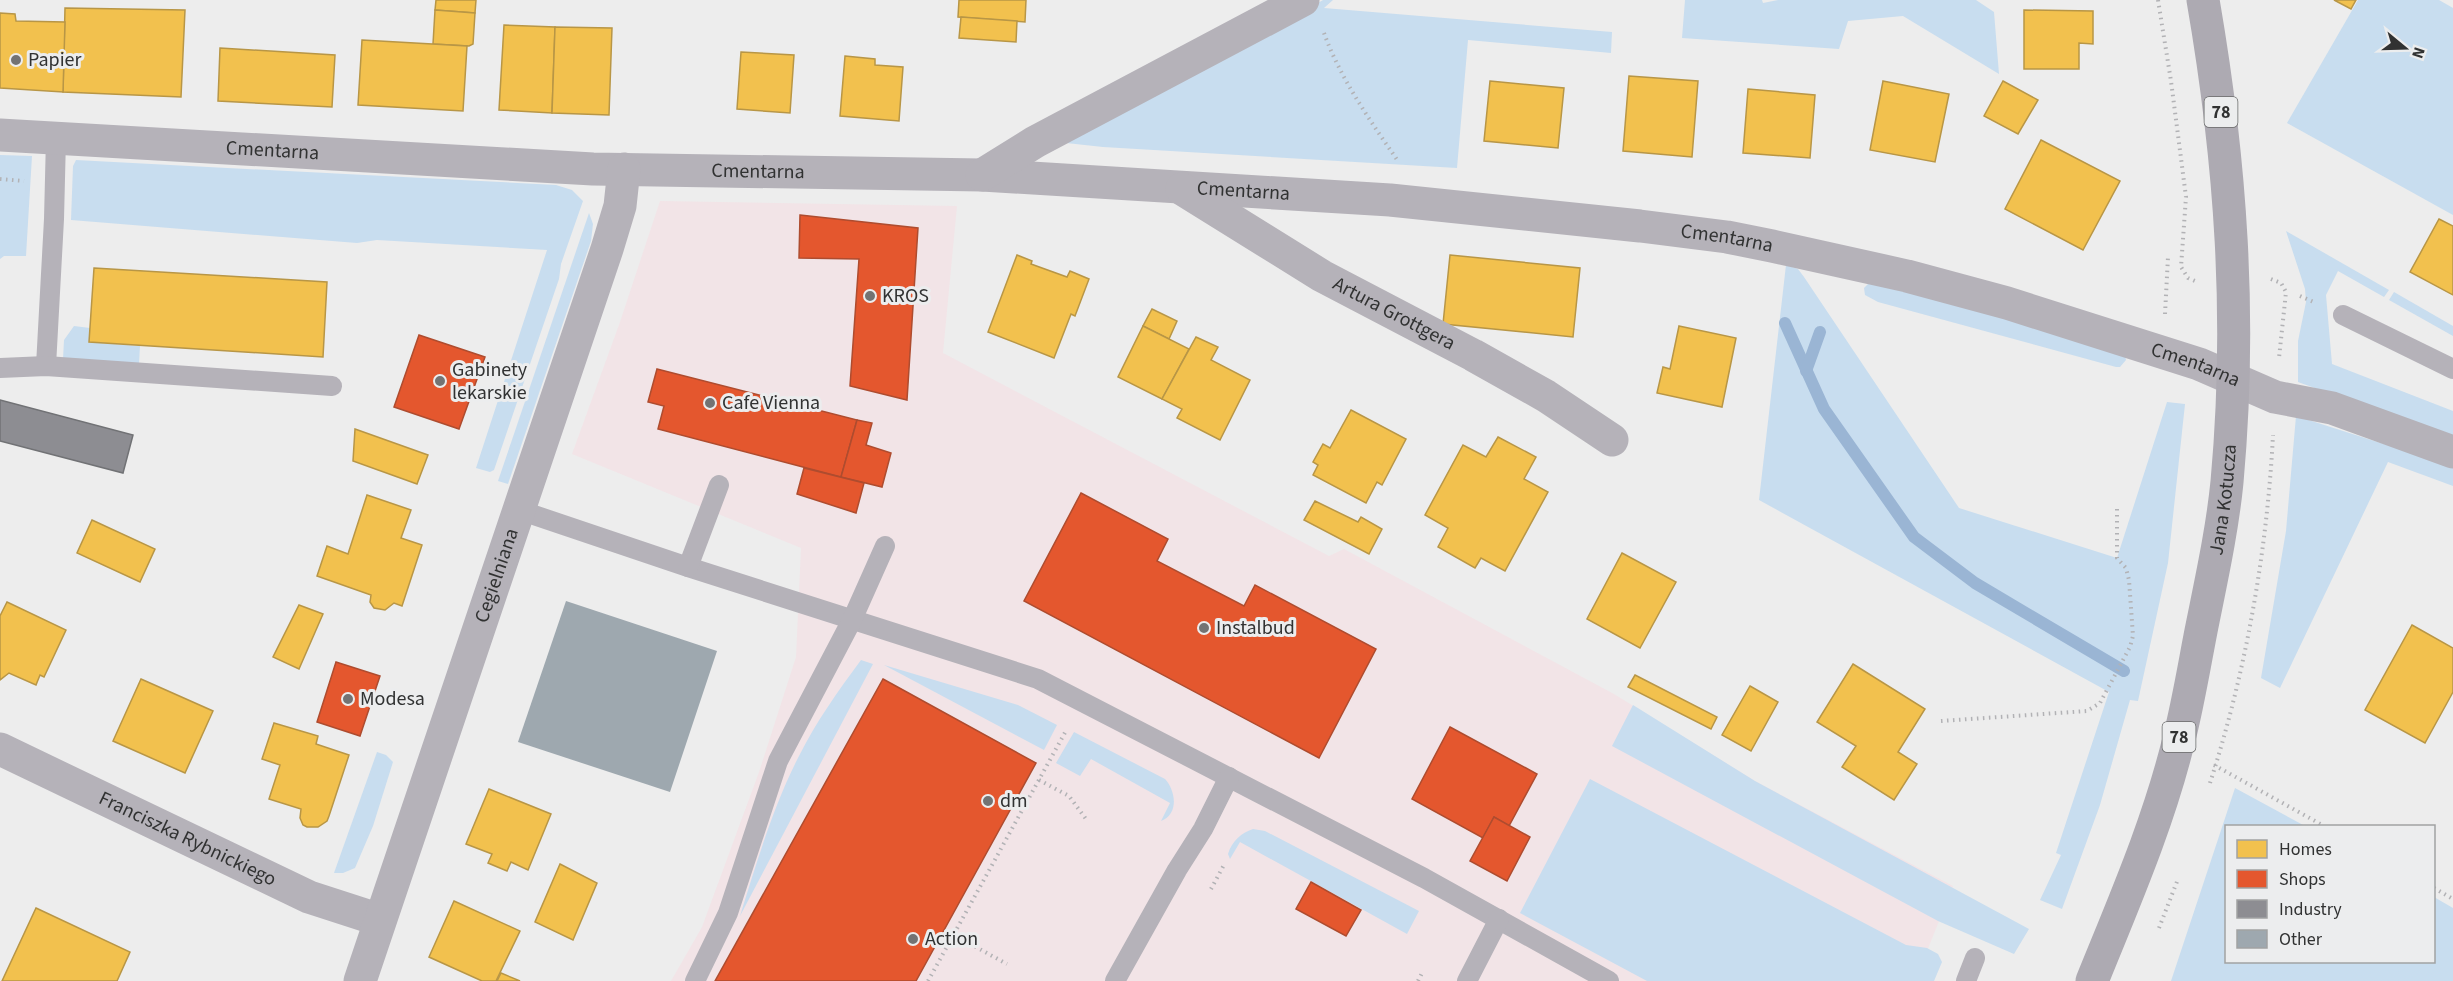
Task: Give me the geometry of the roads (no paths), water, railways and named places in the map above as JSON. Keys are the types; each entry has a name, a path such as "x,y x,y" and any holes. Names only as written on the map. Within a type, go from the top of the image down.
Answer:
{"main road":[{"name":"Jana Kotucza","path":"2091,981 2153,823 2179,740 2218,547 2227,483 2233,379 2232,225 2219,98 2203,0"}],"street":[{"path":"982,175 1032,144 1303,0"},
{"name":"Cmentarna","path":"0,135 624,169 982,175 1178,186 1390,200 1727,237 1827,258 2007,303 2199,363 2276,397 2332,408 2453,452"},
{"name":"Cegielniana","path":"360,981 615,223 620,206 624,169"},
{"name":"Artura Grottgera","path":"1178,186 1322,276 1546,396 1612,440"},
{"name":"Franciszka Rybnickiego","path":"0,749 309,897 380,920"}],"lane":[{"path":"46,366 56,138"},
{"path":"2343,315 2453,369"},
{"path":"0,368 46,366 332,386"},
{"path":"688,567 719,485"},
{"path":"519,510 688,567 1038,679 1499,919 1609,981"},
{"path":"695,981 728,913 778,761 852,620 885,546"},
{"path":"1115,981 1177,870 1203,829 1229,777"},
{"path":"1467,981 1499,919"},
{"path":"1966,981 1975,958"}],"waterway":[{"path":"1785,323 1824,409 1914,537 1975,583 2124,671"},
{"path":"1806,371 1820,332"}],"place":[{"name":"Papier","path":"16,60"},
{"name":"KROS","path":"870,296"},
{"name":"Gabinety lekarskie","path":"440,381"},
{"name":"Cafe Vienna","path":"710,403"},
{"name":"Instalbud","path":"1204,628"},
{"name":"Modesa","path":"348,699"},
{"name":"dm","path":"988,801"},
{"name":"Action","path":"913,939"}]}
